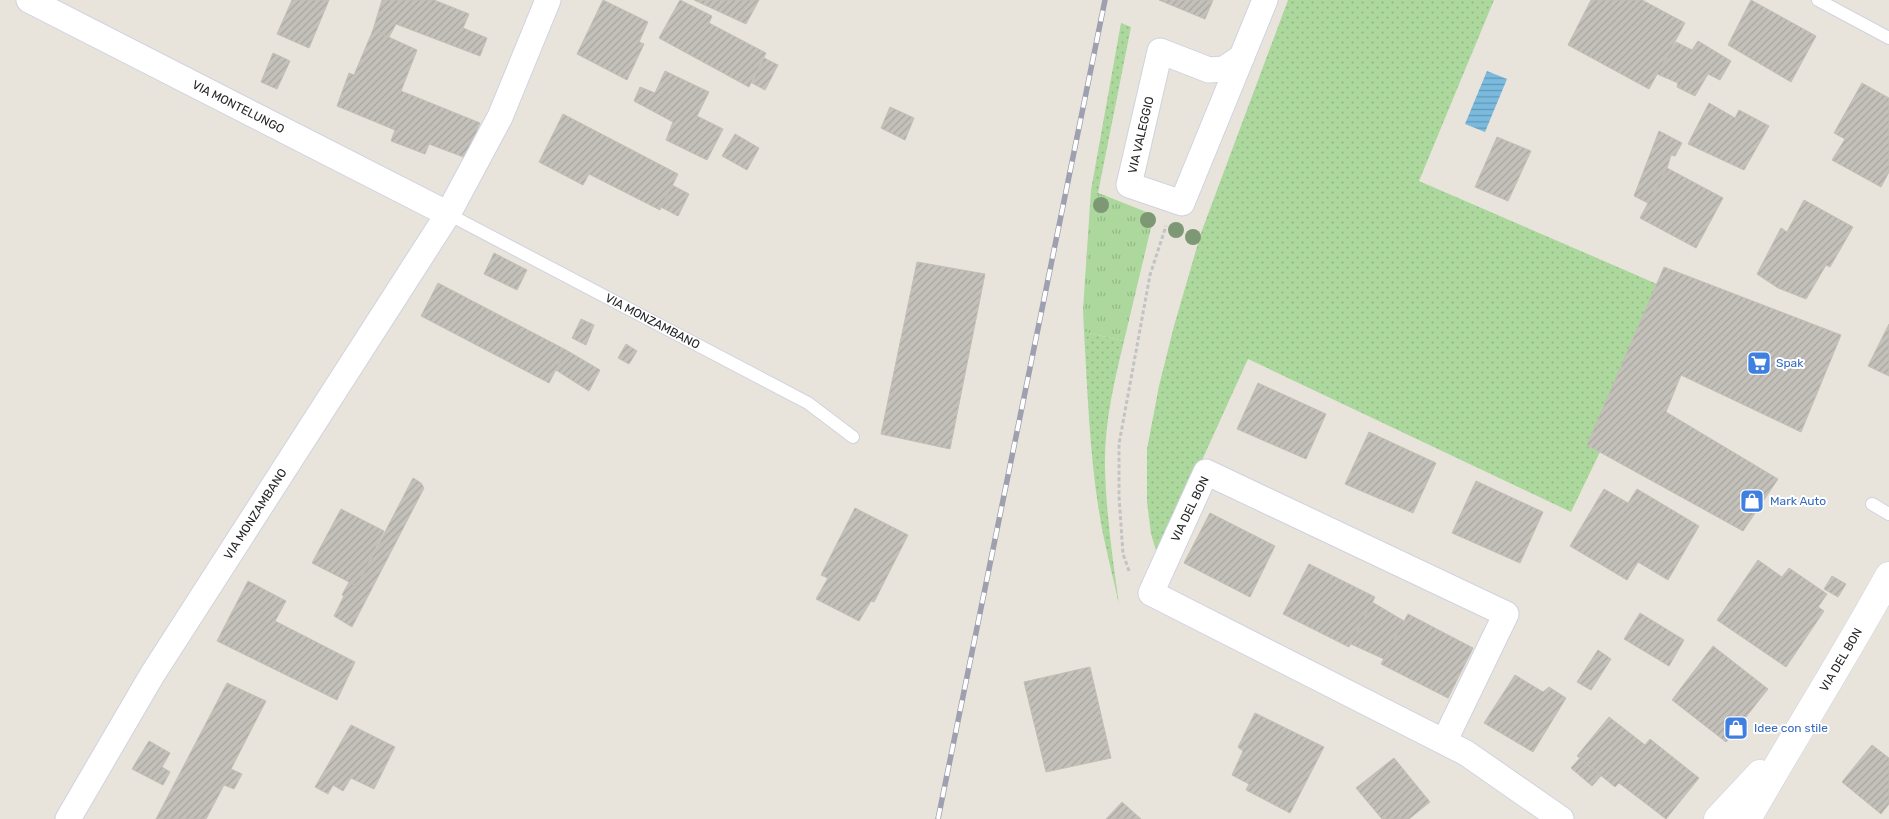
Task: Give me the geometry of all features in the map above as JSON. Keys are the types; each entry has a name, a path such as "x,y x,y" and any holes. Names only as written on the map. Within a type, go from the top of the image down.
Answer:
{"street":[{"name":"VIA MONTELUNGO","path":"29,0 448,214"},
{"name":"VIA MONZAMBANO","path":"68,819 152,675 448,214 500,117 548,0"},
{"path":"1182,203 1265,0"},
{"name":"VIA VALEGGIO","path":"1182,203 1129,184 1160,51 1209,70 1224,69 1242,57"},
{"name":"VIA DEL BON","path":"1151,593 1206,472 1506,614 1444,742"},
{"name":"VIA DEL BON","path":"1747,819 1791,742 1860,629 1889,576"},
{"path":"1151,593 1466,753 1561,819"},
{"name":"VIA DEL BON","path":"1718,819 1791,742"}],"lane":[{"path":"1818,0 1889,38"},
{"name":"VIA MONZAMBANO","path":"448,214 808,403 853,437"},
{"path":"1872,504 1889,514"}],"path":[{"path":"1151,593 1136,586 1123,554 1119,496 1120,444 1150,275 1168,220 1182,203"}],"green space":[{"path":"1288,0 1494,0 1419,181 1657,284 1588,445 1600,452 1571,512 1248,359 1158,557 1151,534 1147,502 1147,449 1159,386 1201,233"},
{"path":"1121,23 1131,27 1098,193 1091,190"},
{"path":"1091,190 1154,215 1124,341 1084,332 1083,310"},
{"path":"1084,332 1124,341 1110,404 1105,452 1108,520 1119,605 1103,534 1095,484"}],"water":[{"path":"1487,71 1507,79 1485,132 1465,124"}],"building":[{"path":"292,0 329,0 309,48 277,34"},
{"path":"382,0 434,0 469,14 463,28 487,38 480,56 396,24 389,37 373,30"},
{"path":"603,0 648,22 639,42 644,44 627,80 577,54"},
{"path":"680,0 712,16 709,23 766,53 749,87 659,38"},
{"path":"694,0 759,0 746,24"},
{"path":"1159,0 1213,0 1205,19"},
{"path":"1591,0 1642,0 1685,23 1649,89 1568,45"},
{"path":"1751,0 1816,36 1791,82 1728,45"},
{"path":"373,30 417,50 401,91 480,123 466,158 429,144 425,154 391,141 395,130 337,106 349,73 354,75"},
{"path":"1698,41 1731,61 1720,80 1708,74 1695,96 1677,87 1678,83 1657,74 1676,42 1692,50"},
{"path":"273,53 290,61 277,89 261,82"},
{"path":"764,58 778,65 765,90 752,83"},
{"path":"665,71 709,92 697,116 723,129 707,160 666,140 673,122 634,101 640,87 655,93"},
{"path":"1862,83 1889,98 1889,172 1881,187 1832,160 1845,139 1834,133"},
{"path":"1709,103 1735,118 1739,110 1769,126 1744,170 1688,144"},
{"path":"890,107 914,118 905,140 881,128"},
{"path":"563,114 678,174 660,210 589,174 583,185 539,162"},
{"path":"1659,131 1682,143 1675,156 1671,155 1667,168 1648,203 1634,196"},
{"path":"735,134 759,148 747,170 722,156"},
{"path":"1497,137 1531,151 1508,201 1475,187"},
{"path":"1667,168 1723,198 1696,248 1640,218"},
{"path":"672,185 689,194 678,216 661,207"},
{"path":"1804,200 1853,227 1830,267 1826,265 1806,299 1778,288 1757,274 1781,228 1787,232"},
{"path":"494,253 527,270 517,290 484,274"},
{"path":"917,262 985,274 950,449 881,434"},
{"path":"1664,267 1841,335 1801,432 1681,375 1666,412 1778,479 1743,531 1587,445"},
{"path":"438,283 566,350 549,383 421,316"},
{"path":"581,319 594,325 586,345 572,338"},
{"path":"1889,324 1889,376 1868,366"},
{"path":"626,344 637,351 629,364 618,358"},
{"path":"566,350 600,370 589,391 556,370"},
{"path":"1258,383 1326,414 1306,459 1237,429"},
{"path":"1369,432 1436,463 1413,513 1345,484"},
{"path":"413,478 421,483 424,488 352,627 334,616 344,596 342,595 349,582 357,586"},
{"path":"1476,481 1543,512 1520,563 1452,533"},
{"path":"1604,489 1628,503 1637,489 1699,526 1668,580 1638,562 1627,580 1570,546"},
{"path":"855,508 908,535 874,602 871,601 859,621 816,599 828,578 821,575"},
{"path":"341,509 384,531 357,586 312,563"},
{"path":"1210,513 1275,546 1250,597 1184,563"},
{"path":"1758,560 1782,577 1789,568 1827,594 1818,607 1824,611 1786,667 1717,620"},
{"path":"1309,564 1375,597 1349,647 1283,614"},
{"path":"1832,576 1846,584 1838,597 1824,589"},
{"path":"248,581 286,601 275,621 355,662 337,700 217,641"},
{"path":"1372,602 1404,621 1384,659 1351,644"},
{"path":"1640,613 1684,640 1669,666 1624,639"},
{"path":"1408,614 1473,648 1448,698 1381,664"},
{"path":"1713,646 1768,689 1726,742 1672,700"},
{"path":"1598,650 1611,659 1591,690 1577,682"},
{"path":"1090,667 1111,758 1046,772 1024,682"},
{"path":"1515,675 1543,692 1549,687 1566,698 1533,752 1484,723"},
{"path":"227,683 266,701 231,769 242,774 234,789 224,785 206,819 156,819"},
{"path":"1255,713 1324,747 1290,813 1246,790 1249,784 1232,775 1243,751 1238,747"},
{"path":"1609,717 1645,745 1650,739 1699,778 1666,819 1619,783 1615,787 1577,756"},
{"path":"351,725 395,747 374,789 351,778 343,791 333,785 328,794 315,787"},
{"path":"149,741 170,753 162,767 170,772 163,785 132,769"},
{"path":"1872,745 1889,758 1889,804 1881,814 1842,782"},
{"path":"1394,758 1430,802 1409,819 1382,819 1356,788"},
{"path":"1580,758 1601,776 1592,786 1571,768"},
{"path":"1122,802 1141,819 1106,819"}],"railway":[{"path":"938,819 1105,0"}],"place":[{"name":"Spak","path":"1759,363"},
{"name":"Mark Auto","path":"1752,501"},
{"name":"Idee con stile","path":"1736,728"}]}
